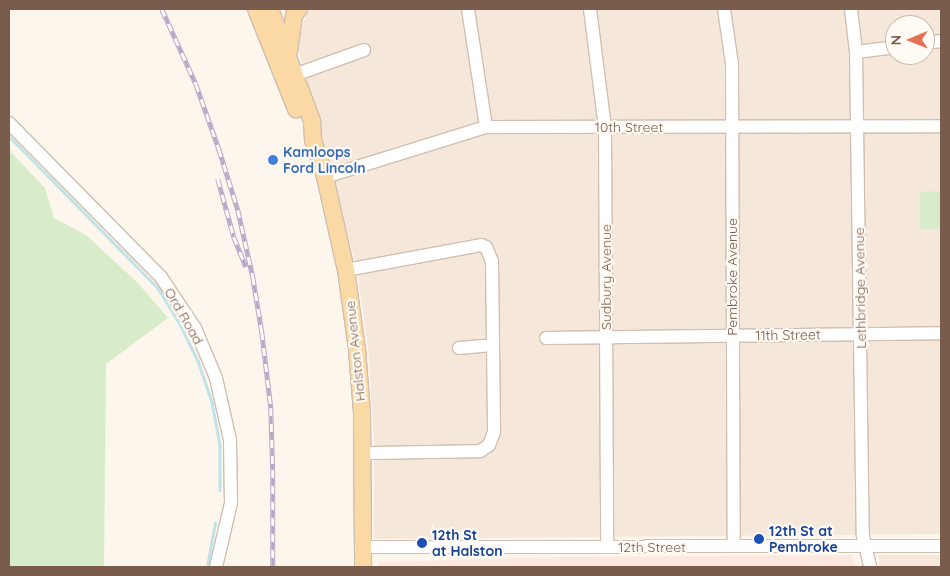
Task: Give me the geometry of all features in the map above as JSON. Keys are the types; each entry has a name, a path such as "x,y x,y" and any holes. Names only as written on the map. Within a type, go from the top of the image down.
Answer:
{"main road":[{"path":"289,59 294,15 300,9"},
{"name":"Halston Avenue","path":"265,10 289,59 289,77"},
{"name":"Halston Avenue","path":"265,10 289,77 312,121 313,140 325,177 346,270 357,349 364,453 363,567"}],"street":[{"path":"468,9 486,128"},
{"name":"Sudbury Avenue","path":"590,9 605,127 607,547"},
{"name":"Pembroke Avenue","path":"724,9 732,64 734,546"},
{"name":"Lethbridge Avenue","path":"851,9 856,52 863,536 870,567"},
{"path":"856,52 885,48"},
{"path":"289,77 364,50"},
{"name":"Ord Road","path":"9,123 161,277 194,328 216,378 230,440 231,504 216,567"},
{"name":"10th Street","path":"325,177 486,128 941,126"},
{"path":"346,270 474,246 486,247 492,261 494,432 489,445 480,451 364,453"},
{"name":"11th Street","path":"546,338 941,333"},
{"path":"459,348 492,345"},
{"name":"12th Street","path":"364,547 941,546"}],"shaded area":[{"path":"311,9 941,9 941,534 374,539 374,438 368,348 356,265 298,48 298,36 308,11"},
{"path":"851,555 858,567 379,567 379,562 561,557"},
{"path":"879,555 941,555 941,567 879,567"}],"green space":[{"path":"9,150 45,188 54,218 86,235 138,283 168,318 106,364 104,567 9,567"},
{"path":"941,191 941,229 920,229 920,192"}],"waterway":[{"path":"9,136 158,288 180,324 198,361 212,402 220,445 220,490"},
{"path":"207,567 215,523"}],"railway":[{"path":"162,9 196,84 219,149 238,210 253,277 271,408 273,567"},
{"path":"218,179 234,237 246,267"}],"place":[{"name":"Kamloops Ford Lincoln","path":"273,160"},
{"name":"12th St at Pembroke","path":"759,539"},
{"name":"12th St at Halston","path":"422,543"}]}
